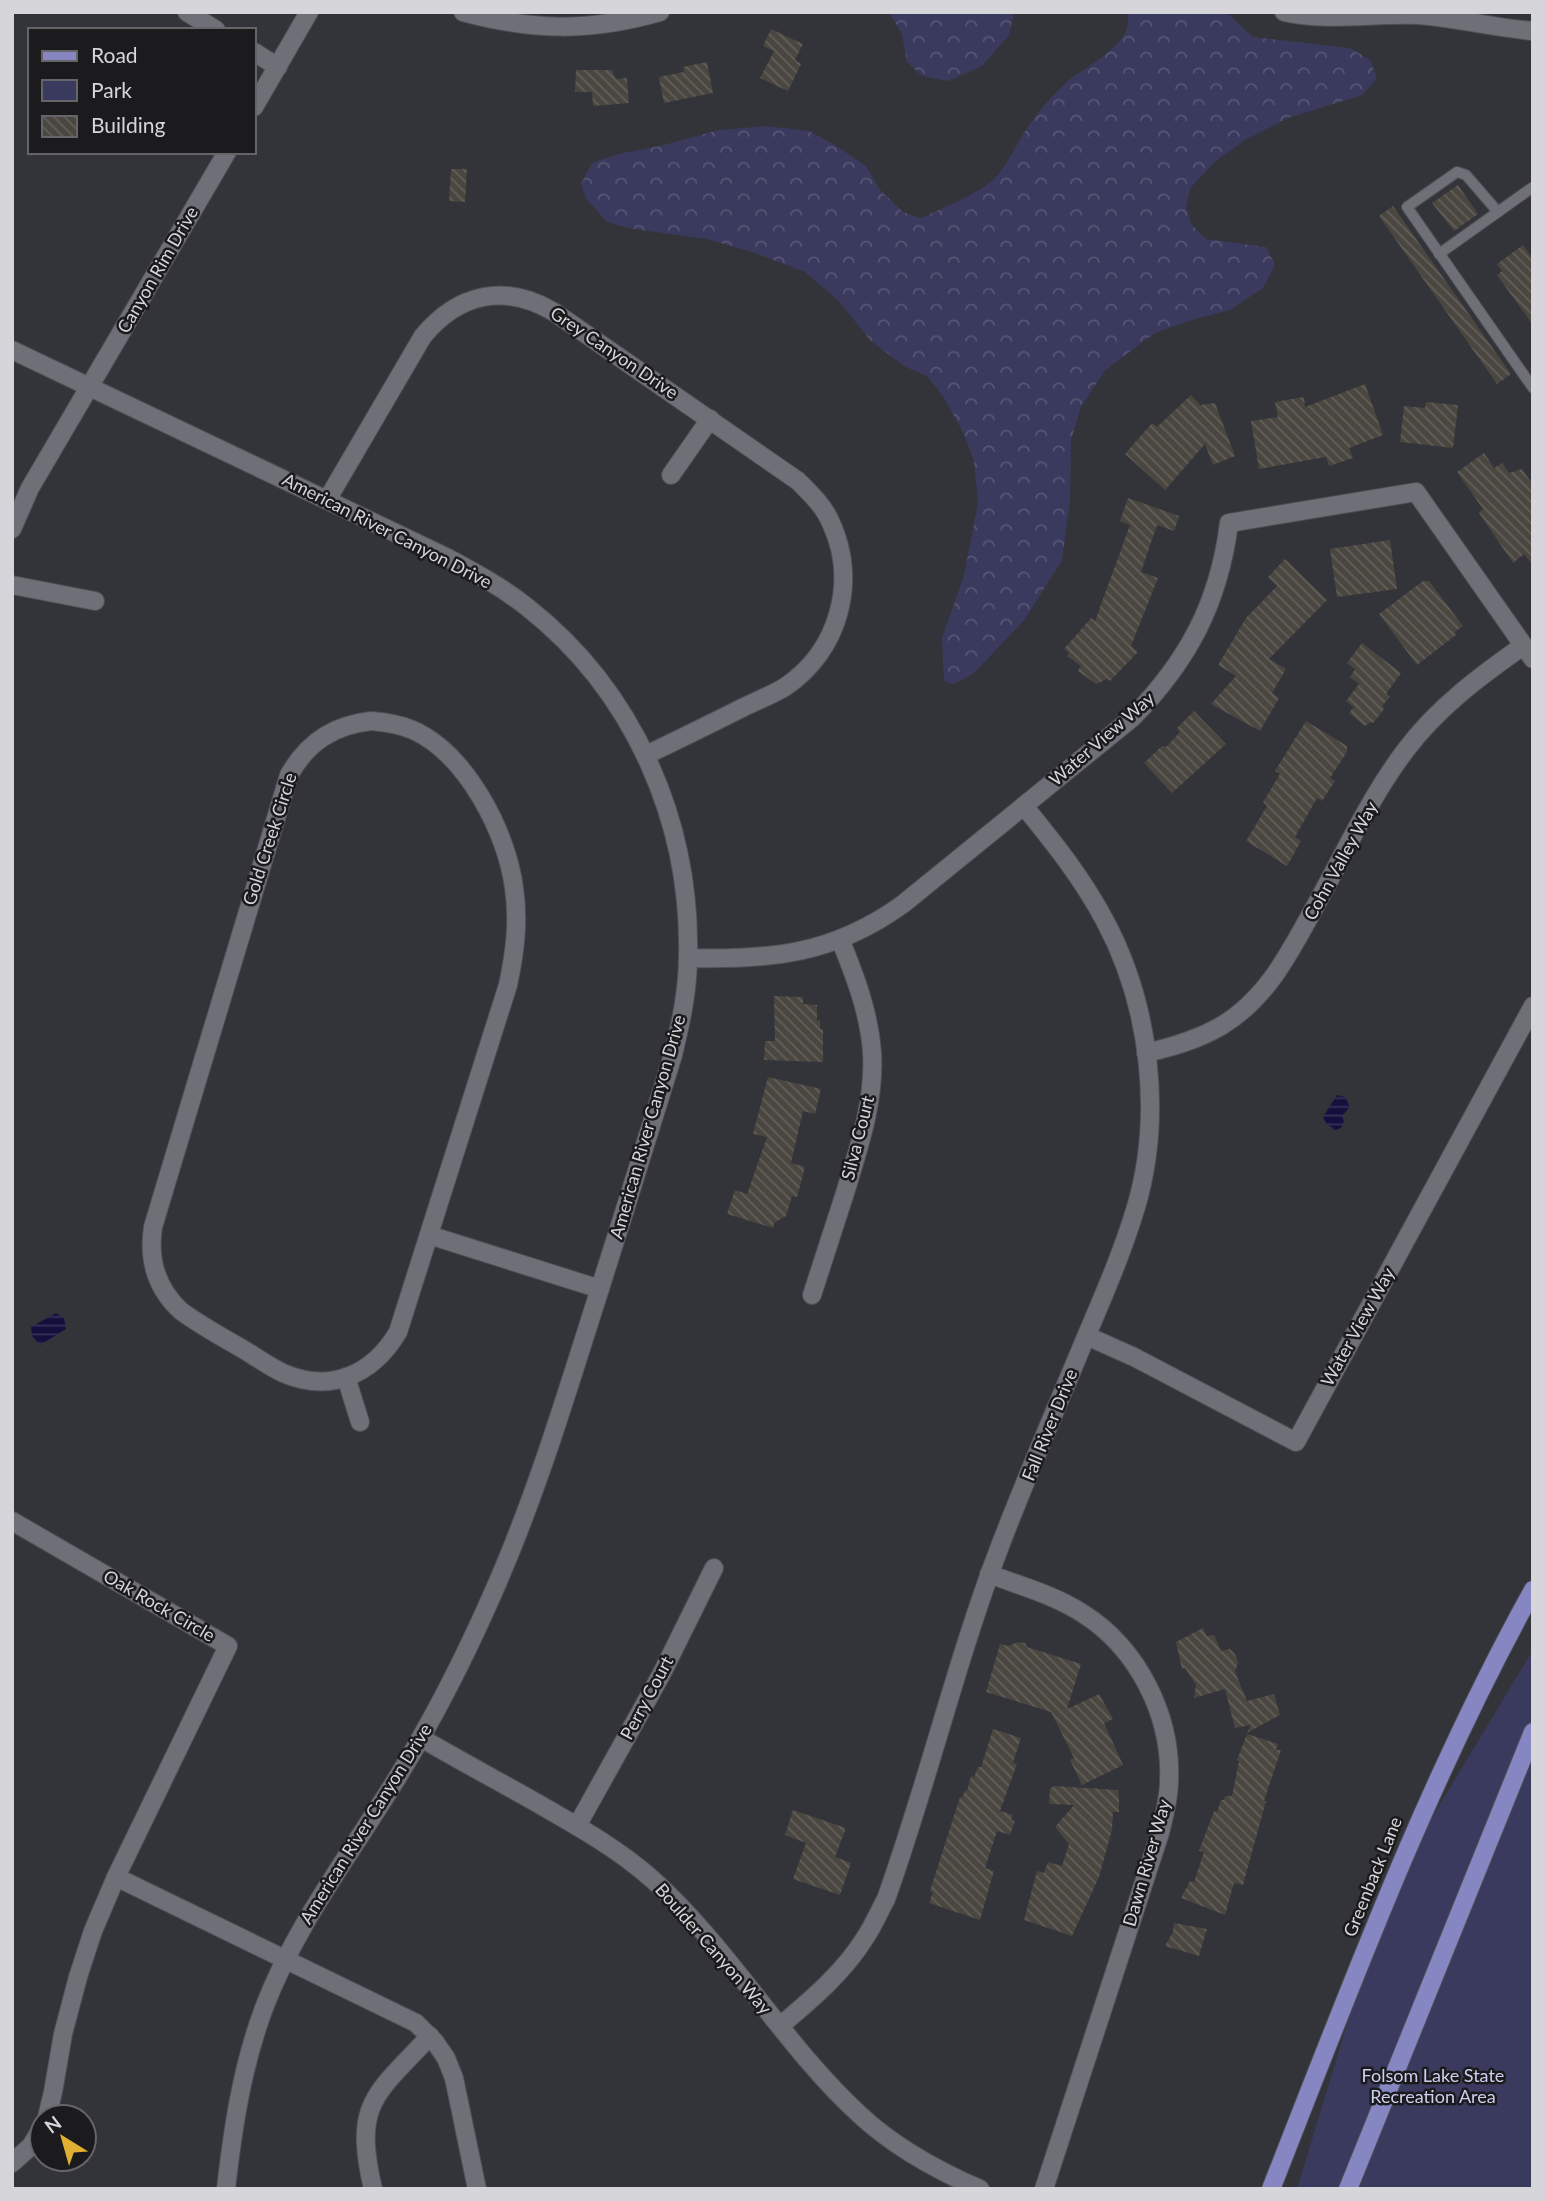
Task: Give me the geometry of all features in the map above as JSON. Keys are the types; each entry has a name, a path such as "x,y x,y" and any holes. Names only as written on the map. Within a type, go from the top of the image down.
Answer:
{"main road":[{"name":"Greenback Lane","path":"1271,2189 1425,1807 1473,1701 1533,1590"},
{"path":"1348,2189 1533,1732"}],"street":[{"path":"187,12 213,28"},
{"path":"256,104 309,12"},
{"path":"463,12 499,22 567,28 621,22 660,12"},
{"path":"1284,12 1309,18 1421,16 1533,31"},
{"path":"256,53 278,67"},
{"name":"Canyon Rim Drive","path":"12,529 30,488 226,154"},
{"name":"Grey Canyon Drive","path":"327,499 423,336 450,310 469,300 483,297 513,296 541,304 798,481 825,511 841,548 844,588 839,614 829,639 814,661 784,687 646,755"},
{"name":"American River Canyon Drive","path":"12,350 446,557 492,582 528,608 561,637 592,670 626,719 659,785 683,871 688,915 688,958 683,1012 673,1055 560,1416 527,1510 493,1593 421,1738 305,1922 285,1959 265,2007 241,2086 226,2189"},
{"path":"671,475 710,419"},
{"name":"Water View Way","path":"688,958 741,959 784,955 840,939 866,927 903,904 1132,718 1174,671 1205,617 1220,573 1229,523 1416,492 1528,652"},
{"path":"12,585 95,601"},
{"name":"Cohn Valley Way","path":"1146,1053 1172,1047 1221,1026 1262,992 1286,960 1383,783 1405,751 1430,721 1458,694 1528,652"},
{"name":"Gold Creek Circle","path":"386,722 400,725 426,738 461,770 488,810 502,840 514,887 515,942 508,985 429,1235 402,1322 394,1339 370,1365 346,1377 320,1381 281,1372 193,1321 171,1302 163,1291 153,1266 153,1227 283,788 296,762 316,741 356,723 386,722"},
{"name":"Fall River Drive","path":"780,2026 820,1993 840,1972 866,1937 886,1899 989,1574 1124,1245 1143,1177 1149,1121 1146,1053 1124,962 1107,924 1070,863 1024,806"},
{"name":"Silva Court","path":"812,1295 860,1144 867,1118 872,1078 872,1052 866,1012 859,986 840,939"},
{"name":"Water View Way","path":"1087,1336 1134,1357 1296,1442 1533,1006"},
{"path":"429,1235 600,1289"},
{"path":"346,1377 360,1422"},
{"name":"Oak Rock Circle","path":"12,1521 228,1646 93,1931 63,2034 50,2103"},
{"name":"Perry Court","path":"577,1826 661,1675 714,1568"},
{"name":"Dawn River Way","path":"989,1574 1056,1599 1091,1619 1111,1636 1136,1667 1156,1702 1168,1754 1169,1781 1160,1833 1044,2189"},
{"name":"Boulder Canyon Way","path":"421,1738 577,1826 651,1878 684,1910 831,2086 880,2132 912,2155 947,2175 981,2189"},
{"path":"117,1877 416,2023 430,2036 446,2058 454,2078 477,2189"},
{"path":"373,2189 364,2140 366,2118 382,2087 430,2036"},
{"path":"12,2163 28,2149"}],"lane":[{"path":"1498,212 1466,174 1457,172 1450,174 1407,207 1533,388"},
{"path":"1438,254 1533,187"}],"green space":[{"path":"889,12 1014,12 1009,35 982,66 948,81 922,76 907,62 902,34"},
{"path":"1126,12 1226,12 1253,37 1350,48 1370,60 1377,78 1362,95 1288,118 1245,140 1216,161 1190,188 1186,208 1192,225 1206,239 1266,247 1275,265 1263,288 1230,310 1155,333 1105,370 1081,407 1071,440 1070,501 1062,560 1025,619 974,673 954,684 944,681 942,638 964,576 978,503 974,461 963,432 943,396 927,376 904,366 870,340 838,300 805,272 707,239 627,228 607,222 586,198 581,184 592,163 619,154 719,130 766,126 809,131 835,145 866,166 880,190 903,212 921,218 967,197 998,175 1030,124 1051,98 1068,81 1109,52 1118,42 1125,33 1128,22"},
{"name":"Folsom Lake State Recreation Area","path":"1533,1650 1533,2189 1297,2189 1350,2014 1425,1829"}],"shaded area":[{"path":"1337,1095 1345,1097 1350,1107 1342,1116 1344,1121 1341,1128 1335,1130 1323,1117"},
{"path":"56,1313 64,1318 66,1329 40,1345 32,1336 31,1327"}],"building":[{"path":"771,29 803,44 795,60 801,64 788,91 760,78 774,51 763,46"},
{"path":"707,62 713,93 664,103 659,77 684,72 683,67"},
{"path":"576,70 612,70 616,79 627,78 629,103 593,106 592,92 575,92"},
{"path":"451,169 467,169 465,202 449,201"},
{"path":"1458,185 1478,214 1454,231 1432,203"},
{"path":"1393,206 1511,374 1497,384 1379,216"},
{"path":"1523,245 1533,259 1533,325 1497,275 1502,271 1497,264"},
{"path":"1365,384 1383,435 1349,448 1353,458 1329,466 1326,457 1259,469 1251,421 1278,417 1275,402 1304,397 1305,407"},
{"path":"1191,395 1200,405 1215,403 1235,456 1213,465 1205,444 1165,490 1125,454 1152,423 1157,427"},
{"path":"1426,402 1458,405 1453,448 1400,442 1404,406 1425,408"},
{"path":"1484,453 1494,468 1502,463 1509,473 1522,469 1533,485 1533,565 1524,554 1513,563 1479,513 1483,509 1457,472"},
{"path":"1128,498 1179,516 1174,531 1157,525 1141,572 1158,578 1131,646 1138,652 1110,681 1107,679 1096,684 1078,671 1081,666 1067,656 1069,653 1064,649 1091,618 1095,621 1130,525 1120,521"},
{"path":"1390,540 1397,589 1337,597 1330,549"},
{"path":"1285,559 1327,600 1269,659 1286,669 1272,693 1279,698 1260,731 1211,704 1236,676 1218,665 1246,618 1277,586 1268,577"},
{"path":"1423,581 1429,581 1463,626 1455,632 1456,635 1417,665 1379,614"},
{"path":"1362,643 1401,673 1386,694 1390,697 1382,706 1385,708 1373,723 1365,726 1349,713 1354,707 1346,701 1359,684 1350,677 1355,669 1347,663"},
{"path":"1194,711 1226,744 1172,793 1144,763 1162,746 1166,747 1180,732 1177,728"},
{"path":"1306,721 1347,746 1347,752 1330,778 1335,781 1322,801 1317,798 1295,837 1301,841 1287,866 1246,841 1267,806 1263,802 1280,774 1275,771"},
{"path":"774,996 803,997 803,1004 817,1005 817,1021 820,1020 820,1029 823,1029 823,1062 764,1060 765,1041 775,1041"},
{"path":"768,1077 821,1089 815,1114 803,1111 791,1163 805,1167 797,1197 792,1196 786,1216 774,1223 773,1228 727,1214 735,1190 747,1194 767,1137 753,1134"},
{"path":"1203,1628 1207,1636 1214,1635 1221,1651 1230,1649 1235,1654 1238,1662 1235,1672 1247,1701 1274,1694 1280,1715 1247,1733 1251,1725 1235,1728 1225,1689 1194,1698 1196,1685 1185,1668 1182,1669 1176,1642"},
{"path":"1018,1642 1081,1664 1067,1709 1099,1694 1113,1719 1104,1723 1123,1765 1082,1785 1070,1760 1074,1758 1051,1712 986,1692 1000,1644 1008,1646"},
{"path":"993,1729 1021,1738 1013,1763 1017,1764 1000,1811 1013,1815 1011,1820 1015,1821 1010,1835 997,1831 985,1868 994,1871 980,1920 929,1903 933,1892 930,1891 960,1797 967,1791 971,1776 974,1777 978,1767 981,1767"},
{"path":"1247,1734 1278,1744 1276,1750 1281,1750 1264,1801 1243,1885 1234,1883 1225,1915 1181,1898 1190,1881 1194,1882 1204,1852 1199,1851 1214,1811 1217,1812 1225,1796 1232,1796 1239,1761 1237,1760"},
{"path":"1054,1786 1118,1790 1119,1797 1119,1812 1113,1812 1112,1830 1099,1877 1072,1936 1024,1920 1037,1871 1044,1873 1048,1862 1062,1866 1069,1844 1055,1827 1074,1805 1049,1804 1050,1789"},
{"path":"793,1810 846,1828 835,1857 851,1863 840,1895 793,1879 806,1843 785,1835"},
{"path":"1174,1923 1207,1929 1199,1956 1165,1946 1173,1932"}]}
